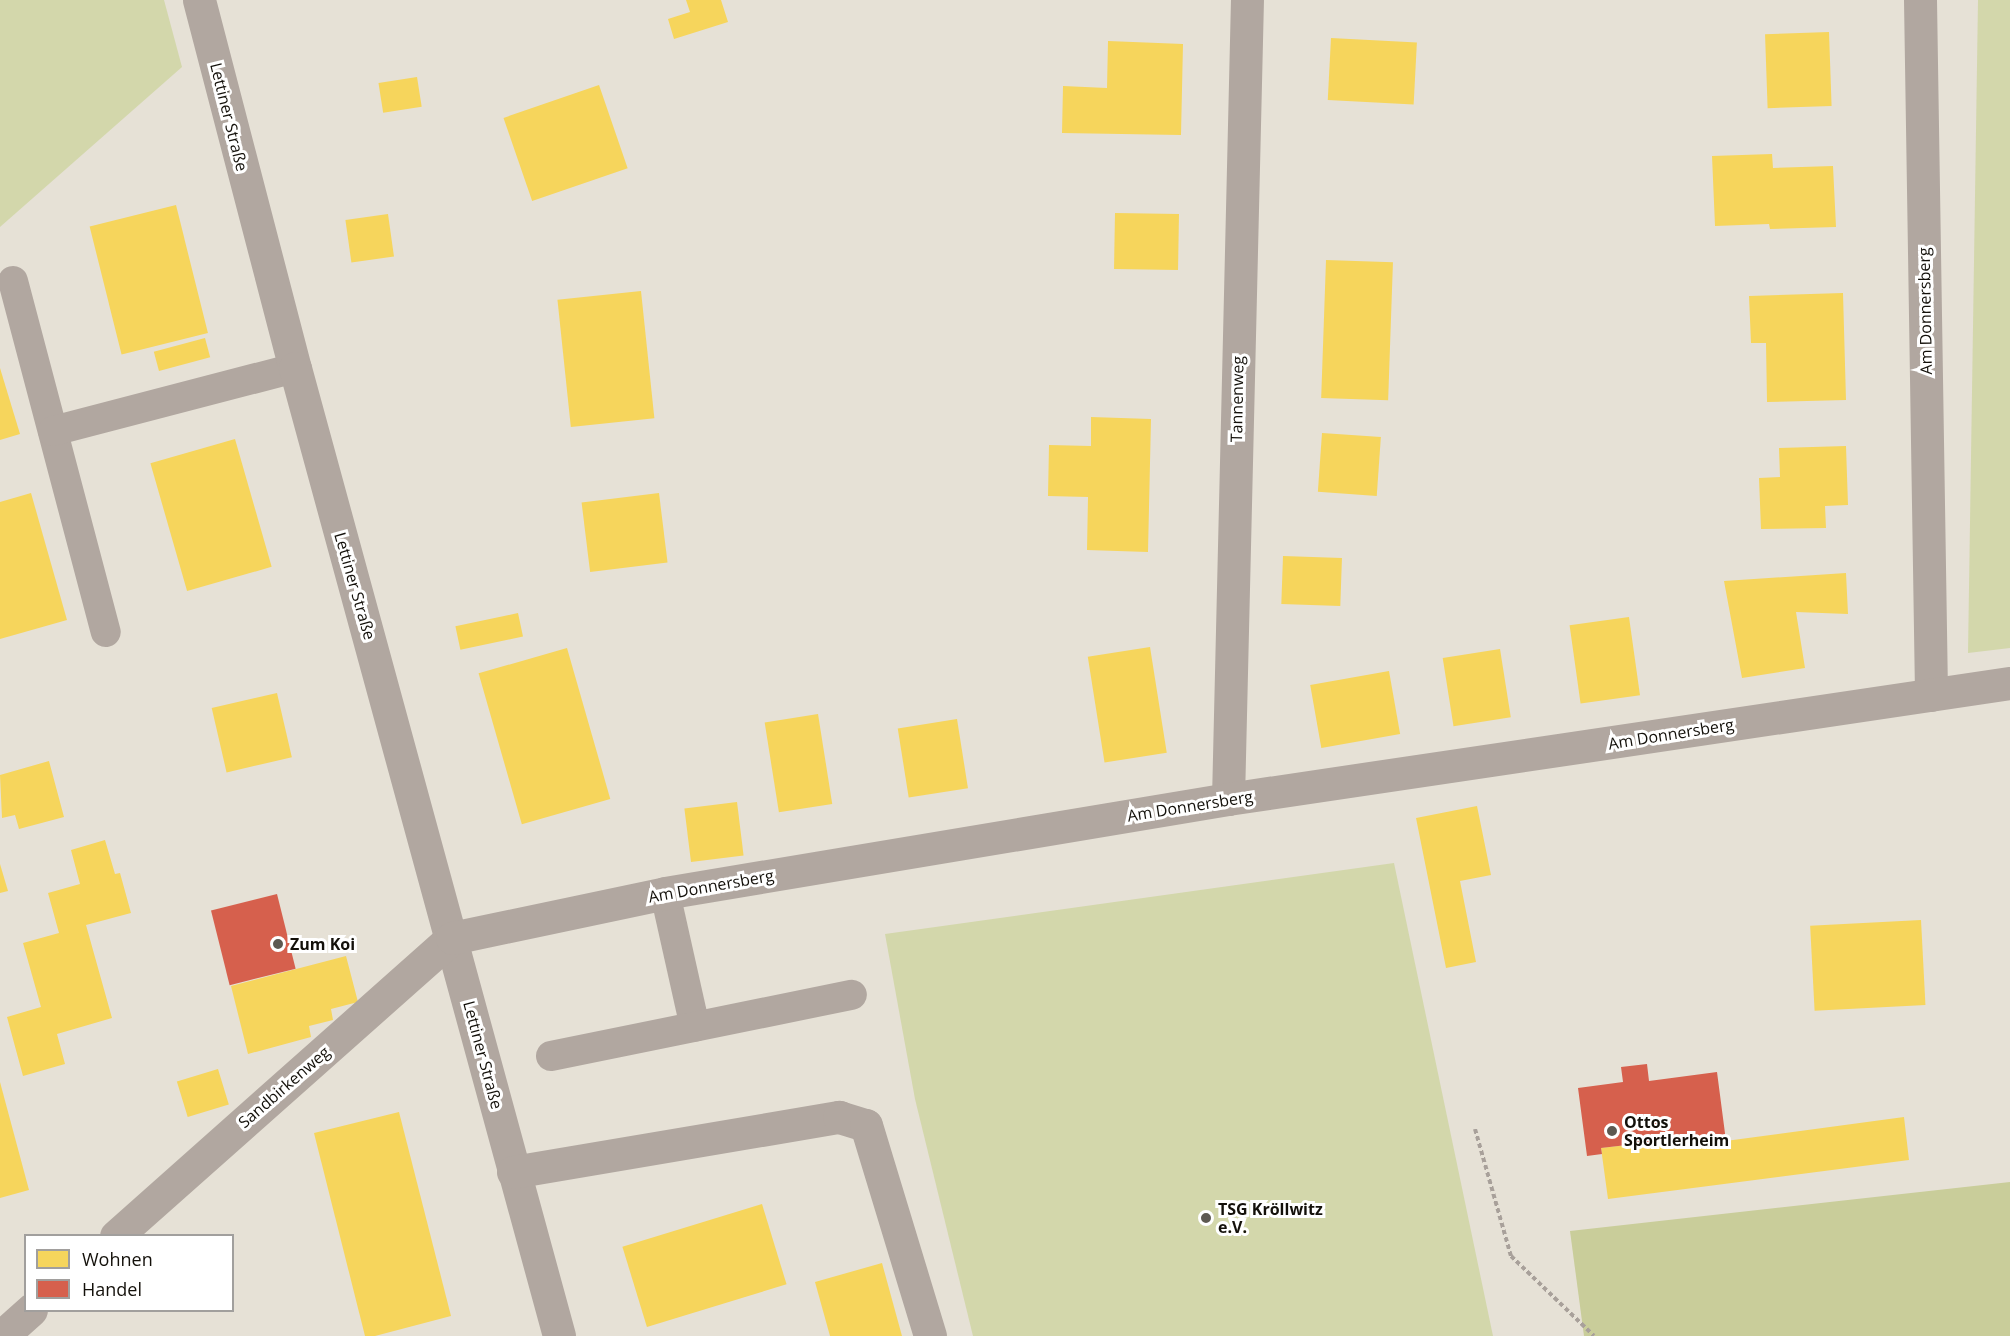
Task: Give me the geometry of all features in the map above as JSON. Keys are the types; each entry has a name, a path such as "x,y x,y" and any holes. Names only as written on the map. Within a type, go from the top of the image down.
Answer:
{"street":[{"name":"Lettiner Straße","path":"199,0 295,368 559,1336"},
{"name":"Tannenweg","path":"1228,799 1247,0"},
{"name":"Am Donnersberg","path":"1920,0 1931,695"},
{"name":"Am Donnersberg","path":"452,939 665,893 1228,799 2010,683"},
{"name":"Sandbirkenweg","path":"118,1234 452,939"},
{"path":"513,1172 839,1117 866,1125 930,1336"},
{"path":"2,1336 30,1312"}],"lane":[{"path":"14,281 106,632"},
{"path":"53,431 295,368"},
{"path":"665,893 695,1027"},
{"path":"551,1056 852,995"}],"path":[{"path":"1475,1129 1511,1256 1594,1336"}],"green space":[{"path":"0,0 164,0 182,67 0,227"},
{"path":"1978,0 2010,0 2010,648 1968,653"},
{"name":"TSG Kröllwitz e.V.","path":"1394,863 1493,1336 973,1336 915,1099 885,934"},
{"path":"2010,1182 2010,1336 1584,1336 1570,1231"}],"building: Wohnen":[{"path":"686,0 721,0 728,22 674,39 668,19 690,12"},
{"path":"1829,32 1832,106 1768,108 1765,34"},
{"path":"1331,38 1417,43 1414,104 1328,100"},
{"path":"1108,41 1183,44 1181,135 1062,133 1063,86 1107,88"},
{"path":"417,77 422,107 383,113 378,83"},
{"path":"599,85 628,168 532,201 504,118"},
{"path":"1772,154 1773,168 1833,166 1836,227 1770,229 1769,224 1715,226 1712,156"},
{"path":"176,205 208,333 122,355 90,227"},
{"path":"1115,213 1179,214 1178,270 1114,269"},
{"path":"388,214 394,257 351,263 345,220"},
{"path":"1326,260 1393,262 1388,400 1321,398"},
{"path":"641,291 654,418 571,427 557,300"},
{"path":"1843,293 1846,400 1767,402 1766,343 1751,343 1749,296"},
{"path":"205,338 210,357 159,371 154,352"},
{"path":"0,368 20,434 0,440"},
{"path":"1091,417 1151,419 1148,552 1087,550 1088,497 1048,496 1049,445 1091,446"},
{"path":"1322,433 1381,437 1377,496 1318,492"},
{"path":"235,439 272,567 187,591 150,463"},
{"path":"1846,446 1848,505 1825,506 1826,528 1761,529 1759,478 1780,477 1779,448"},
{"path":"31,493 67,620 0,639 0,502"},
{"path":"659,493 668,562 590,572 582,503"},
{"path":"1283,556 1342,558 1340,606 1281,604"},
{"path":"1846,573 1848,614 1796,612 1805,668 1742,678 1724,581"},
{"path":"518,613 523,636 460,650 455,626"},
{"path":"1629,617 1640,695 1581,704 1570,625"},
{"path":"1150,647 1167,753 1105,763 1088,657"},
{"path":"567,648 610,799 522,824 479,673"},
{"path":"1500,649 1511,717 1454,726 1443,658"},
{"path":"1389,671 1400,734 1321,748 1310,685"},
{"path":"277,693 292,757 227,772 212,708"},
{"path":"818,714 832,804 779,812 765,722"},
{"path":"957,719 968,788 909,798 898,728"},
{"path":"49,761 64,817 19,829 15,815 2,818 0,775"},
{"path":"737,802 744,856 691,862 684,808"},
{"path":"1477,806 1491,875 1460,881 1476,962 1446,968 1416,818"},
{"path":"105,840 115,874 120,873 131,913 86,925 112,1018 57,1034 65,1064 23,1076 7,1017 41,1007 23,943 59,933 48,893 80,884 71,850"},
{"path":"0,864 8,891 0,893"},
{"path":"1921,920 1925,1005 1815,1011 1810,926"},
{"path":"346,956 358,1002 331,1009 333,1020 309,1026 311,1037 248,1054 231,986"},
{"path":"218,1069 229,1104 188,1117 177,1082"},
{"path":"0,1082 29,1190 0,1198"},
{"path":"399,1112 451,1316 375,1336 365,1336 314,1133"},
{"path":"1904,1117 1909,1160 1608,1199 1601,1148 1687,1138 1688,1146"},
{"path":"762,1204 787,1284 647,1327 622,1247"},
{"path":"882,1263 902,1336 830,1336 815,1282"}],"building: Handel":[{"path":"277,894 296,969 230,985 211,910"},
{"path":"1647,1064 1649,1081 1717,1072 1726,1141 1688,1146 1687,1138 1601,1148 1602,1154 1587,1156 1578,1088 1623,1082 1621,1067"}],"place":[{"name":"Zum Koi","path":"278,944"},
{"name":"Ottos Sportlerheim","path":"1612,1131"},
{"name":"TSG Kröllwitz e.V.","path":"1206,1218"}]}
